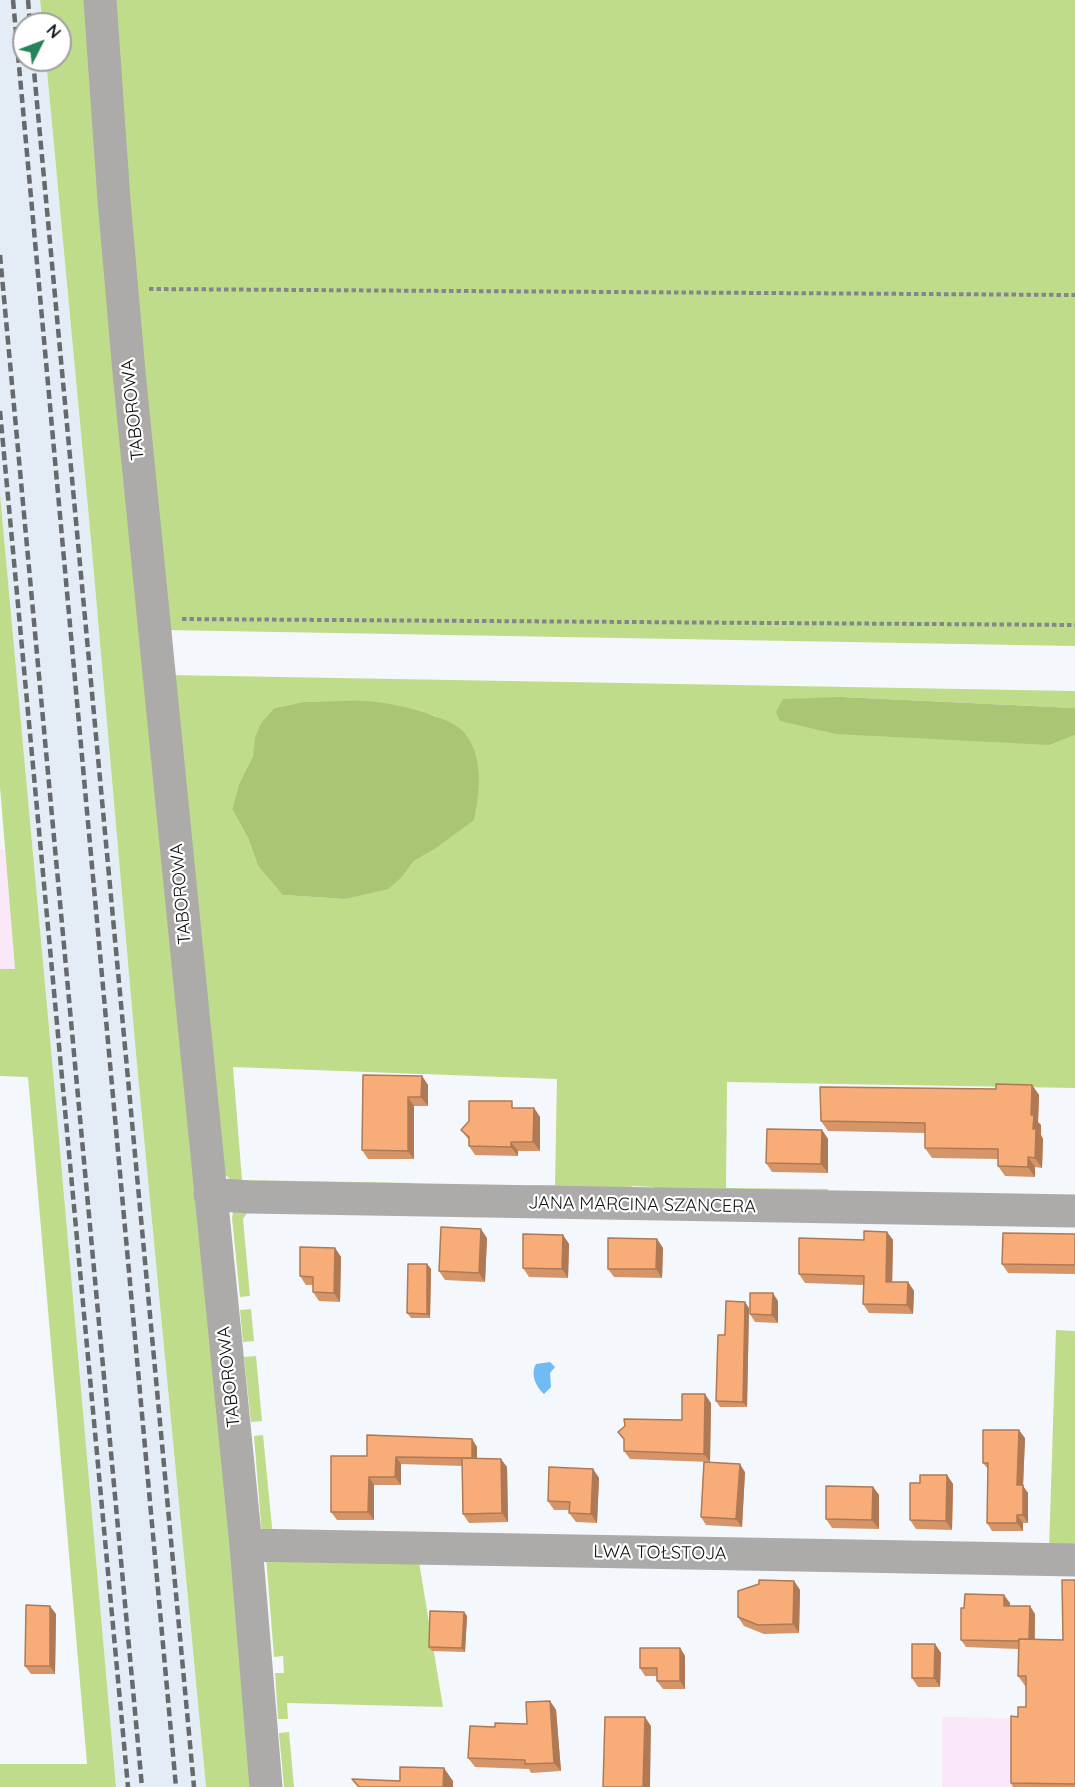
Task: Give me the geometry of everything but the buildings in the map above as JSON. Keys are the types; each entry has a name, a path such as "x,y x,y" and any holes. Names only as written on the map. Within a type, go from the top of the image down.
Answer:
{"street":[{"name":"TABOROWA","path":"100,0 122,289 246,1545 266,1787"},
{"name":"JANA MARCINA SZANCERA","path":"210,1194 260,1198 1075,1212"},
{"name":"LWA TOŁSTOJA","path":"246,1545 1075,1560"}],"path":[{"path":"122,289 1075,294"},
{"path":"154,619 1075,626"}],"shaded area":[{"path":"0,0 40,0 42,12 12,12 12,72 47,72 136,1054 206,1787 116,1787 0,494"},
{"path":"0,849 5,849 15,969 0,969"},
{"path":"942,1717 1075,1719 1075,1787 942,1787"}],"green space":[{"path":"40,0 94,0 257,1787 206,1787 136,1054 47,72 72,72 72,12 42,12"},
{"path":"109,0 1075,0 1075,646 165,630"},
{"path":"0,494 116,1787 0,1787 0,1764 87,1764 28,1077 0,1076 0,969 15,969 0,787"},
{"path":"169,675 1075,691 1075,708 842,697 1050,745 1075,735 1075,1088 727,1082 726,1188 828,1189 824,1198 657,1196 654,1187 632,1186 627,1195 532,1193 529,1185 555,1185 557,1079 233,1067 242,1180 412,1183 405,1191 234,1182 219,1170","holes":["303,702 376,702 436,716 474,819 435,849 414,861 402,877 345,899 284,895 258,866 248,838 232,809 239,784 253,756 261,723 274,708"]},
{"path":"842,697 1075,708 1075,735 1050,745 836,734 780,721 776,712 783,699"},
{"path":"303,702 386,703 422,712 456,726 470,741 477,762 479,785 474,820 435,849 414,861 402,877 388,889 345,899 283,895 258,866 248,838 232,809 239,784 253,756 255,738 261,723 274,708"},
{"path":"238,1208 249,1210 243,1219 250,1296 240,1297 232,1218 233,1212"},
{"path":"251,1309 254,1341 243,1342 240,1310"},
{"path":"1056,1330 1075,1331 1075,1550 1049,1550"},
{"path":"256,1356 262,1421 251,1422 244,1357"},
{"path":"263,1435 273,1537 262,1535 254,1436"},
{"path":"266,1556 418,1556 443,1707 287,1703 288,1719 278,1719 275,1673 284,1673 283,1656 274,1657"},
{"path":"289,1732 294,1787 284,1787 279,1733"}],"water":[{"path":"550,1362 555,1367 550,1373 551,1387 544,1394 535,1380 534,1368 536,1364"}],"railway":[{"path":"13,0 176,1787"},
{"path":"28,0 29,12"},
{"path":"34,72 194,1787"},
{"path":"0,255 142,1787"},
{"path":"0,411 128,1787"}]}
